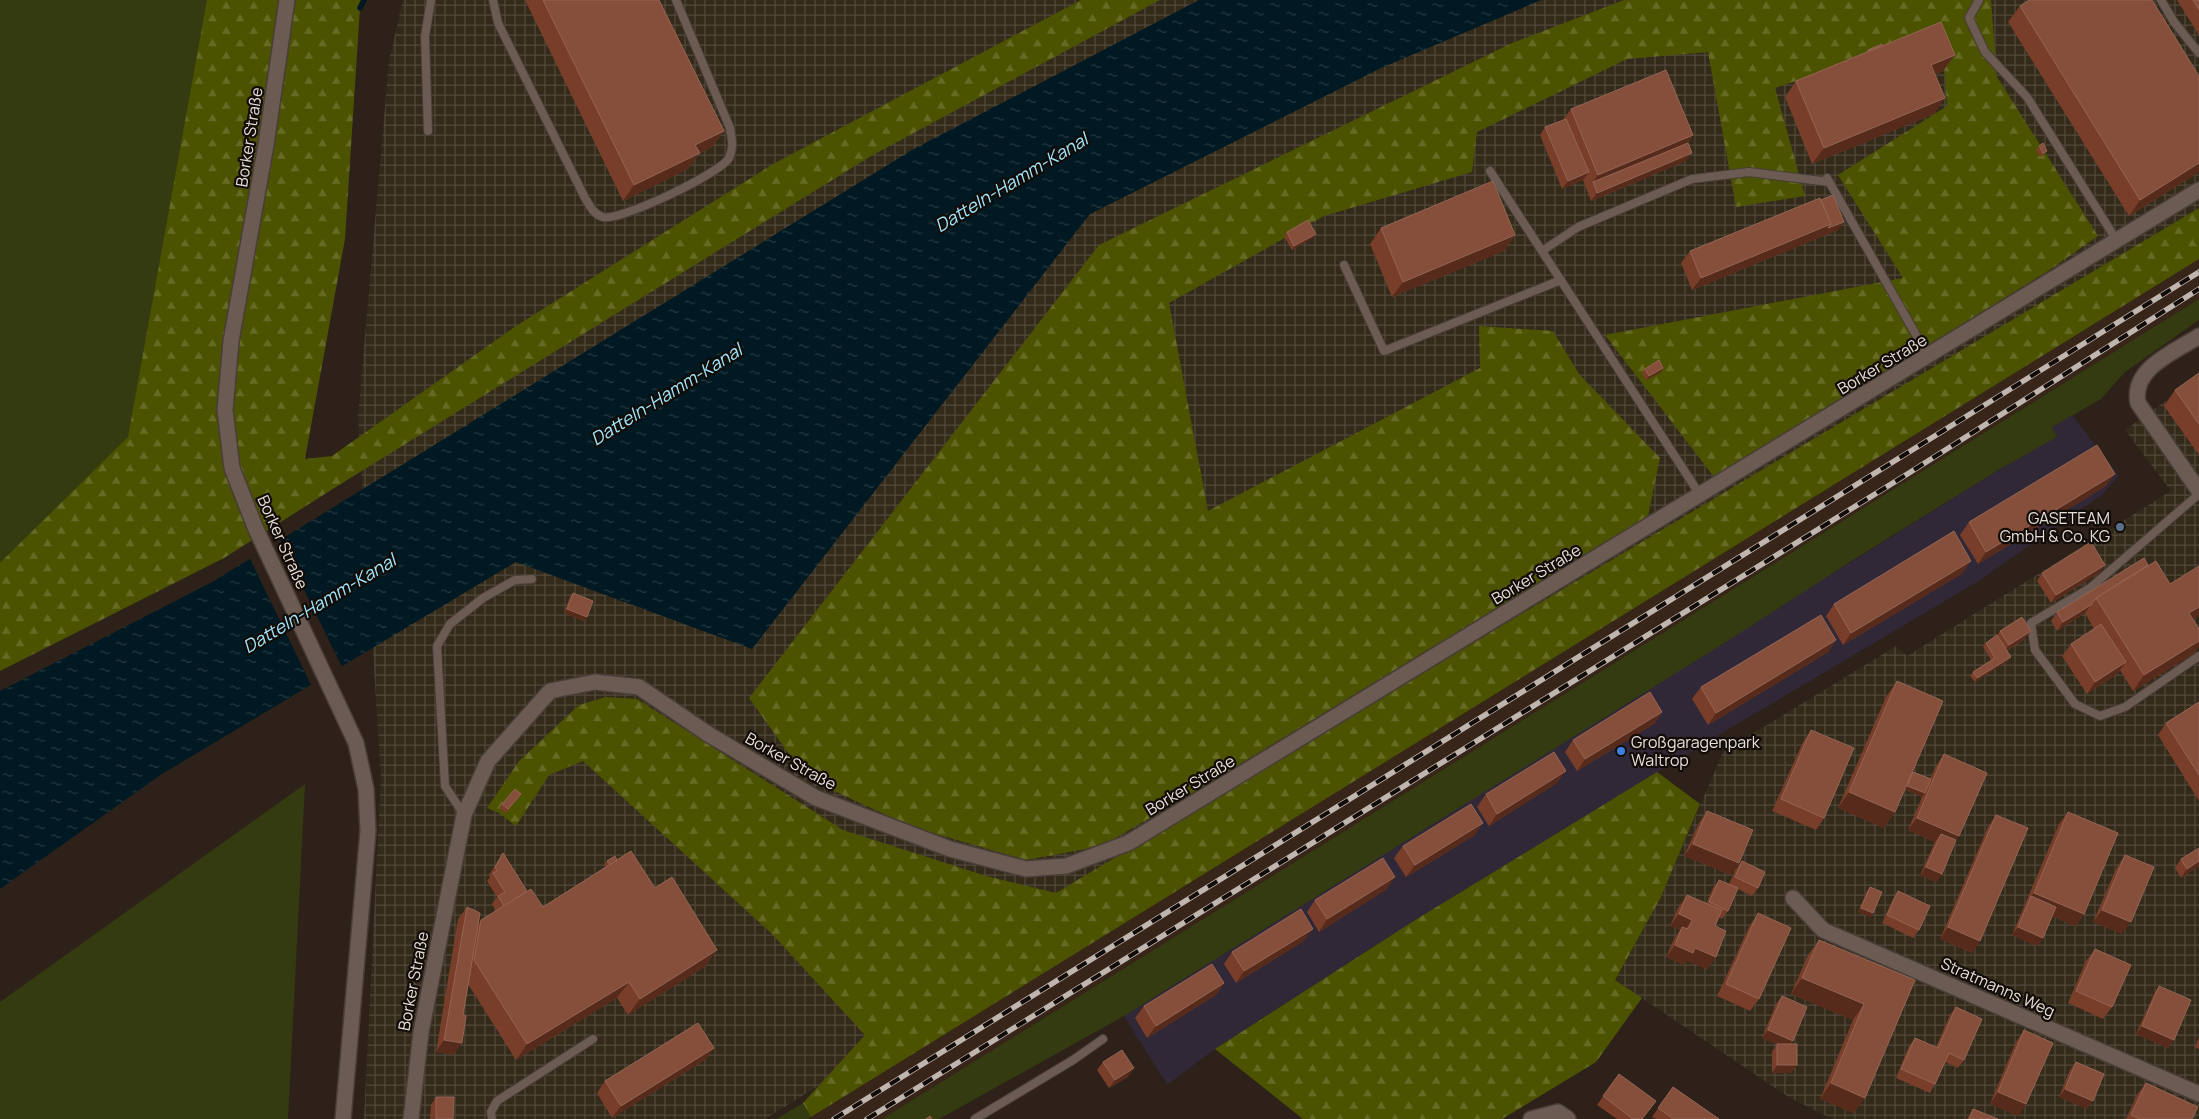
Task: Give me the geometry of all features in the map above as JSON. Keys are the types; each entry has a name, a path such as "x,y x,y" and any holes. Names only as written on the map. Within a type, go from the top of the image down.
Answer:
{"street":[{"name":"Borker Straße","path":"287,0 266,145 231,341 225,410 232,468 255,527 356,743 366,789 368,831 343,1119"},
{"name":"Borker Straße","path":"411,1119 421,1032 464,815 488,761 550,691 595,682 638,687 708,734 816,798 950,849 1026,869 1066,866 1128,843 2199,190"},
{"path":"2199,336 2150,368 2140,379 2136,394 2138,403 2199,490"},
{"name":"Stratmanns Weg","path":"1793,898 1824,930 2199,1094"},
{"path":"1531,1119 1558,1112 1568,1119"}],"lane":[{"path":"428,131 425,36 431,0"},
{"path":"493,0 498,23 585,198 592,211 603,217 616,217 648,204 719,169 728,159 733,145 730,128 676,0"},
{"path":"1979,0 1969,18 1985,52 2027,97 2117,241"},
{"path":"2161,0 2174,22 2199,53"},
{"path":"1490,171 1700,495"},
{"path":"1542,251 1578,227 1692,179 1749,172 1828,180 1928,356"},
{"path":"1344,265 1384,351 1561,280"},
{"path":"2199,494 2090,588 2031,624 2035,650 2075,704 2100,716 2125,707 2199,656"},
{"path":"464,815 446,786 437,646 450,624 483,598 515,580 532,579"},
{"path":"492,1119 491,1112 497,1101 593,1039"},
{"path":"975,1119 1073,1060 1103,1039"}],"shaded area":[{"path":"403,0 2199,0 2199,230 765,1119 364,1119 381,777 358,417 389,61"},
{"path":"2199,259 2199,299 882,1119 808,1119"},
{"path":"2199,377 2199,1119 1832,1119 1790,1098 1615,980 1661,897 1723,752 1896,646 1907,656 2171,491 2125,430"},
{"name":"Großgaragenpark Waltrop","path":"2072,415 2119,476 2102,495 1977,582 1712,739 1412,922 1215,1049 1167,1085 1124,1016 2000,469 2056,437 2051,427"}],"green space":[{"path":"0,0 236,0 159,438 0,565"},
{"path":"207,0 364,0 360,8 345,239 305,459 332,456 516,326 773,164 1081,0 1160,0 871,156 224,558 0,671 0,563 128,437"},
{"path":"1624,0 1991,0 1997,77 2098,236 2048,271 1714,477 1605,335 1903,278 1838,175 1947,106 1942,32 1775,88 1805,196 1736,207 1708,52 1627,59 1477,132 1472,172 1324,216 1169,303 1208,511 1480,368 1479,326 1553,331 1579,374 1660,458 1648,516 1102,846 1026,860 912,827 806,778 749,698 1099,245 1512,43"},
{"path":"2199,208 2199,259 811,1117 803,1103 865,1035 772,934 583,761 549,775 516,826 499,813 487,808 519,761 579,705 606,697 637,699 843,830 986,876 1056,893"},
{"path":"2199,299 2199,320 2125,372 2101,399 2052,427 2057,437 2000,469 1853,560 1726,642 1124,1016 939,1119 882,1119"},
{"path":"1657,772 1700,804 1661,897 1615,980 1642,998 1596,1062 1502,1119 1303,1119 1215,1049 1412,922"},
{"path":"305,784 288,1119 0,1119 0,1002"},
{"path":"803,1103 811,1117 808,1119 776,1119"}],"water":[{"name":"Datteln-Hamm-Kanal","path":"1199,0 1541,0 1381,68 1090,214 752,649 516,562 162,774 0,889 0,691 214,581 912,150"}],"pier":[{"path":"279,538 343,669 312,687 249,557"}],"building":[{"path":"543,0 659,0 724,131 695,145 700,153 634,185"},
{"path":"2029,0 2152,0 2199,76 2199,163 2140,200 2020,6"},
{"path":"2193,0 2199,0 2199,10"},
{"path":"1941,22 1955,55 1931,65 1945,98 1824,148 1796,81"},
{"path":"1882,44 1882,46 1868,51 1868,50"},
{"path":"1666,70 1693,135 1598,175 1571,109"},
{"path":"1566,119 1589,172 1568,181 1545,127"},
{"path":"1688,143 1692,153 1597,193 1593,182"},
{"path":"2043,143 2047,151 2043,153 2039,146"},
{"path":"1493,181 1515,235 1403,282 1381,228"},
{"path":"1833,195 1844,222 1828,228 1831,224 1821,200"},
{"path":"1820,198 1831,224 1701,278 1690,251"},
{"path":"1308,220 1316,234 1294,246 1287,232"},
{"path":"1659,360 1663,368 1649,376 1645,369"},
{"path":"2199,373 2199,424 2175,390"},
{"path":"2097,445 2115,474 1986,552 1969,522"},
{"path":"1954,531 1971,561 1851,633 1834,604"},
{"path":"2091,542 2105,565 2056,595 2042,573"},
{"path":"2144,558 2148,565 2096,598 2091,605 2063,622 2057,612"},
{"path":"2156,561 2170,584 2199,566 2199,607 2189,613 2199,629 2199,641 2144,675 2096,598"},
{"path":"573,593 593,601 587,617 567,609"},
{"path":"1821,615 1836,640 1716,713 1701,687"},
{"path":"2022,617 2031,631 2009,645 2000,631"},
{"path":"2101,624 2126,662 2095,682 2071,644"},
{"path":"1997,635 2011,657 1977,678 1973,672 1995,658 1986,643"},
{"path":"1897,681 1943,701 1895,812 1849,792"},
{"path":"1650,692 1662,712 1585,759 1573,740"},
{"path":"2199,702 2199,775 2166,723"},
{"path":"1811,730 1854,748 1824,818 1781,799"},
{"path":"1554,752 1566,771 1497,814 1486,794"},
{"path":"1944,754 1987,773 1959,836 1917,818"},
{"path":"1913,772 1931,779 1925,793 1907,786"},
{"path":"515,789 521,794 508,809 502,804"},
{"path":"1471,804 1483,823 1415,865 1403,846"},
{"path":"1707,811 1753,830 1739,863 1693,844"},
{"path":"2068,812 2118,833 2084,914 2034,893"},
{"path":"1996,815 2028,828 1980,941 1948,927"},
{"path":"1941,834 1956,840 1942,874 1926,867"},
{"path":"2199,848 2199,861 2187,869 2181,859"},
{"path":"631,851 655,888 672,877 717,950 640,999 629,982 527,1044 474,960 481,920 531,889 543,907"},
{"path":"503,853 527,891 504,906 498,896 505,892 493,873 497,871 495,867"},
{"path":"2125,855 2154,867 2131,922 2102,910"},
{"path":"615,856 617,860 610,865 607,861"},
{"path":"1383,858 1395,877 1327,919 1315,900"},
{"path":"1742,861 1765,872 1758,888 1735,877"},
{"path":"1719,880 1738,888 1728,911 1709,902"},
{"path":"1870,887 1882,892 1873,913 1861,908"},
{"path":"1898,891 1930,906 1919,930 1887,915"},
{"path":"1687,895 1722,910 1715,926 1726,931 1716,957 1695,948 1693,953 1675,945 1682,927 1688,929 1692,920 1679,914"},
{"path":"2031,896 2056,907 2043,938 2018,927"},
{"path":"467,907 480,913 463,1015 466,1016 462,1043 444,1040"},
{"path":"1301,909 1313,929 1244,971 1232,952"},
{"path":"1758,913 1791,928 1759,999 1726,984"},
{"path":"1819,940 1915,980 1865,1098 1831,1083 1864,1004 1802,978"},
{"path":"2095,949 2131,965 2112,1007 2076,991"},
{"path":"1212,964 1224,983 1156,1026 1144,1006"},
{"path":"2159,986 2191,1000 2174,1040 2142,1026"},
{"path":"1782,996 1807,1007 1793,1041 1768,1030"},
{"path":"1956,1007 1982,1019 1964,1060 1949,1053 1935,1084 1901,1069 1915,1038 1938,1048"},
{"path":"698,1023 714,1048 621,1106 605,1081"},
{"path":"2024,1030 2053,1043 2026,1104 1998,1092"},
{"path":"1777,1044 1797,1044 1797,1065 1777,1065"},
{"path":"1122,1050 1134,1068 1115,1080 1103,1062"},
{"path":"2076,1062 2104,1074 2093,1101 2065,1089"},
{"path":"1619,1074 1656,1101 1642,1119 1633,1119 1603,1096"},
{"path":"2146,1083 2198,1107 2192,1119 2140,1119 2131,1115"},
{"path":"1673,1087 1719,1119 1674,1119 1658,1108"},
{"path":"436,1097 454,1097 453,1119 436,1119"},
{"path":"1973,1109 1998,1119 1969,1119"}],"waterway":[{"path":"360,8 364,0"}],"railway":[{"path":"834,1119 2199,272"},
{"path":"867,1119 1909,473 2199,289"}],"place":[{"name":"GASETEAM GmbH & Co. KG","path":"2120,527"},
{"name":"Großgaragenpark Waltrop","path":"1621,751"}]}
